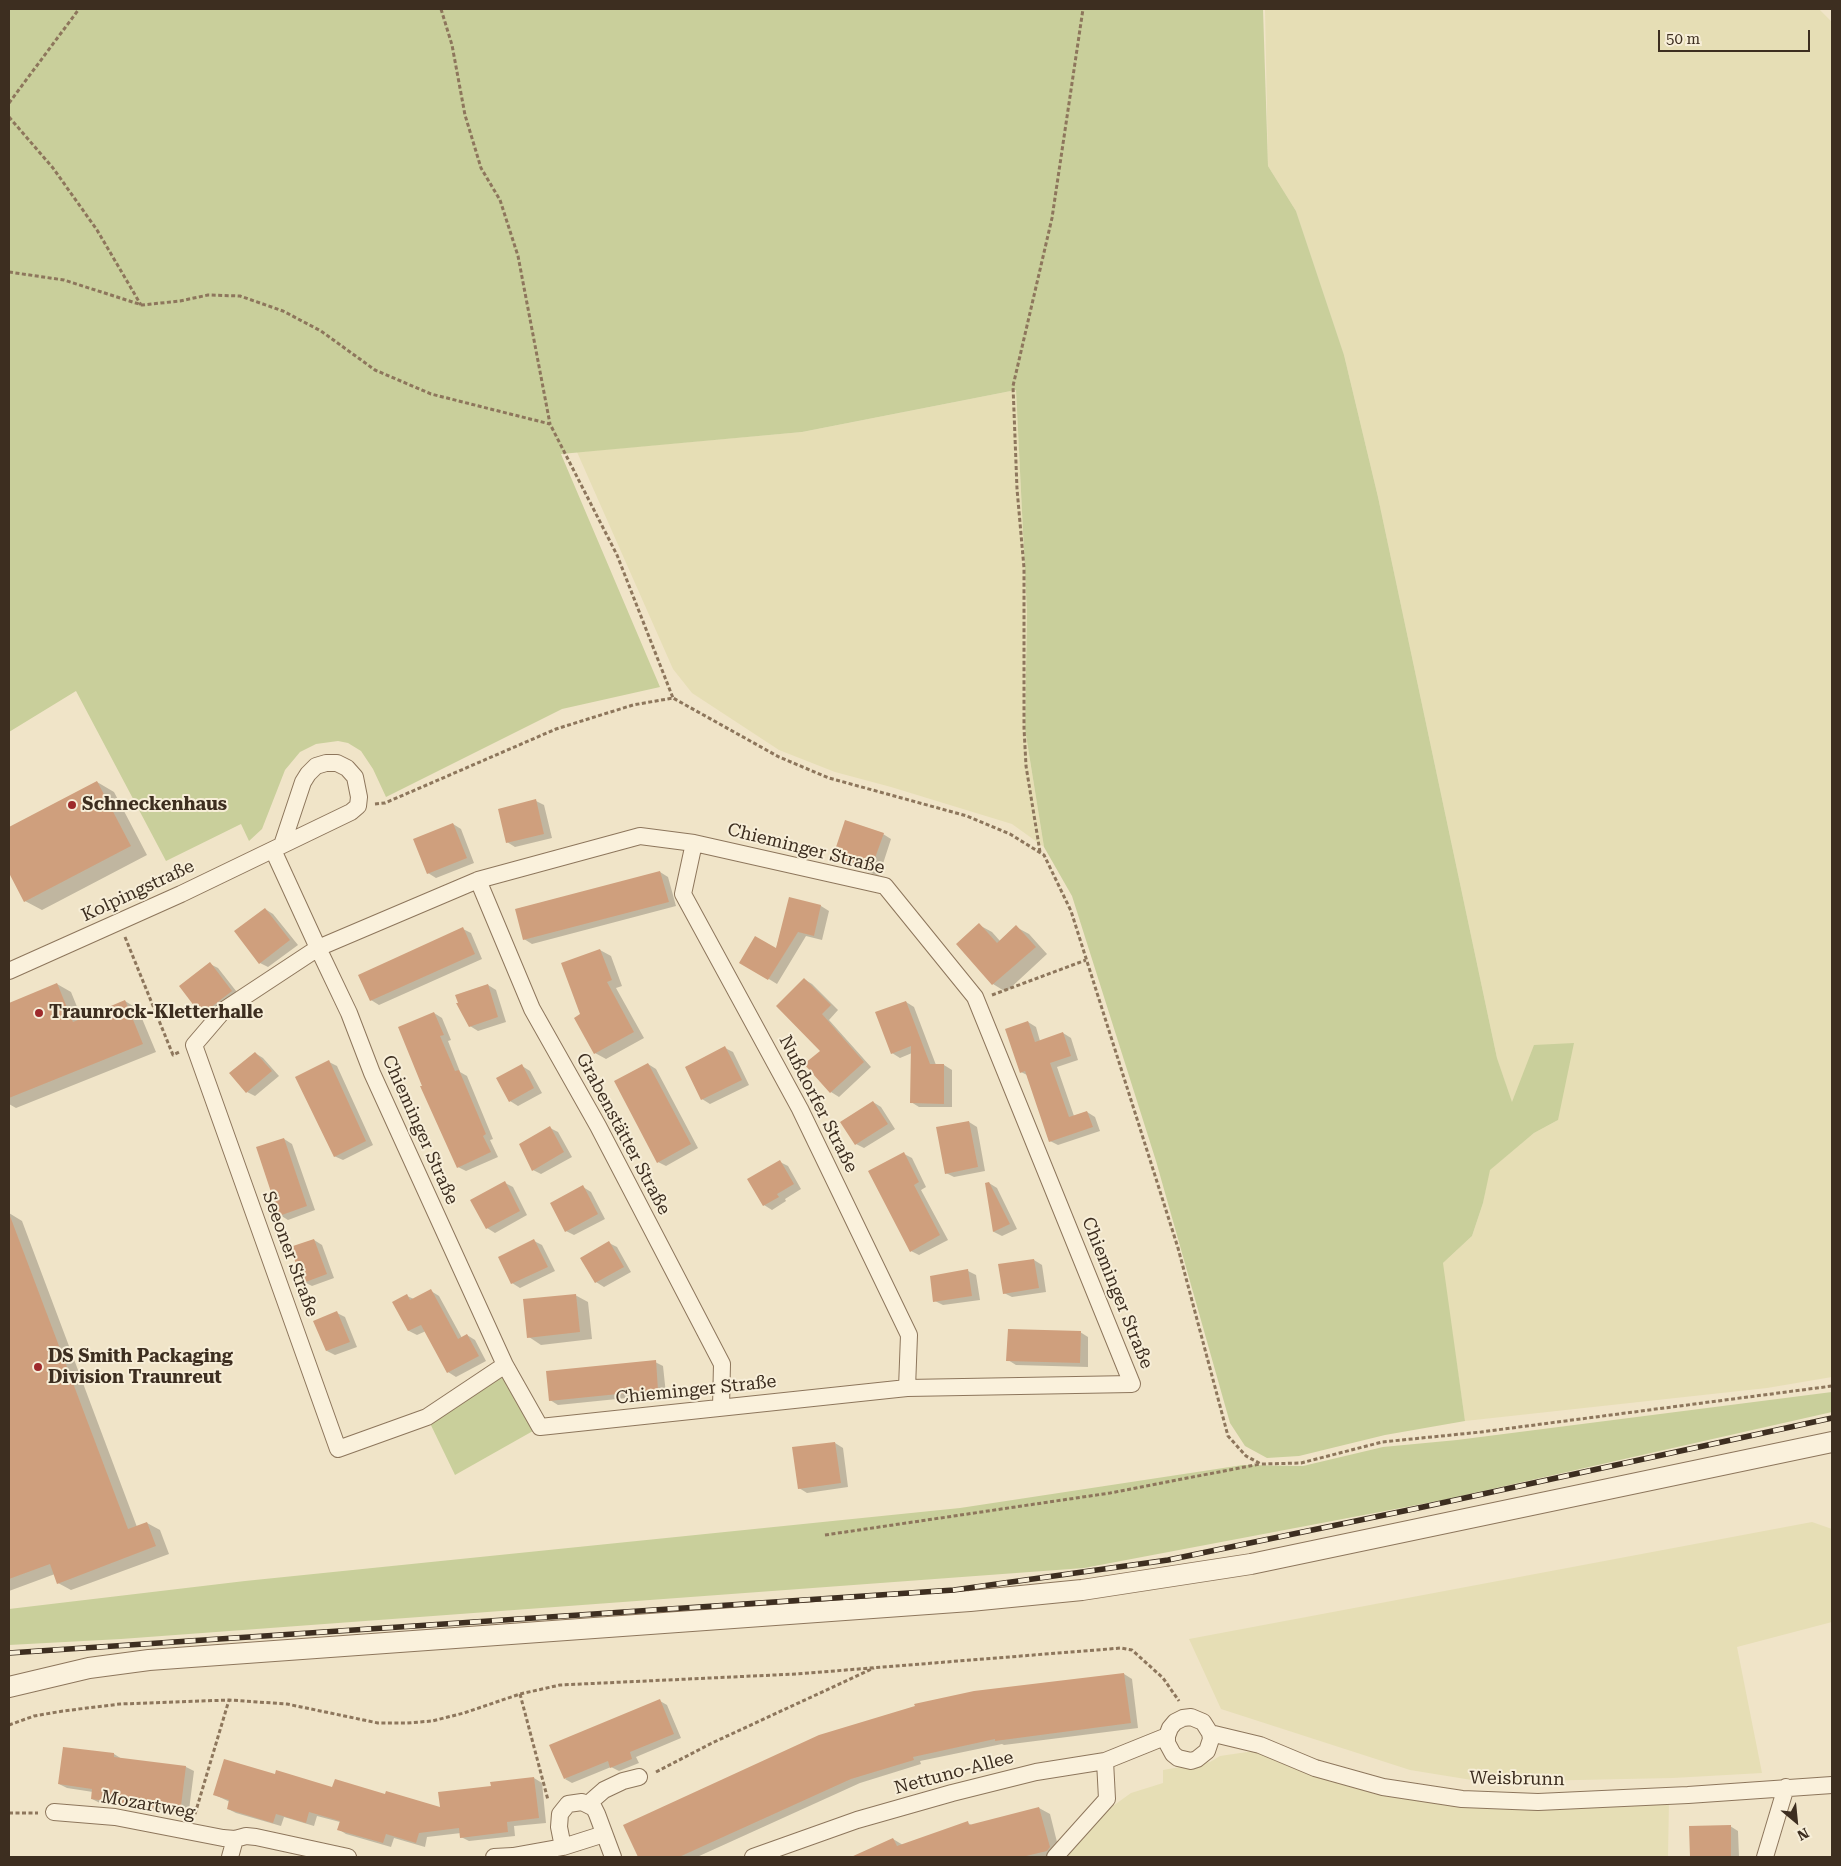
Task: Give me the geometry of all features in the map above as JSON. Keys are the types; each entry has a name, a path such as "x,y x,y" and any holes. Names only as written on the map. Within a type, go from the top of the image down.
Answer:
{"street":[{"path":"278,848 303,782 316,766 326,763 337,763 347,768 355,777 358,787 358,806"},
{"name":"Kolpingstraße","path":"9,971 278,848 351,812 358,806"},
{"name":"Chieminger Straße","path":"278,848 318,948 349,1013 372,1073 505,1365 540,1427 907,1388 1132,1384 976,997 884,886 694,843 640,836 478,880 318,948"},
{"name":"Nußdorfer Straße","path":"694,843 683,894 800,1109 909,1335 907,1388"},
{"name":"Grabenstätter Straße","path":"478,880 532,1009 598,1126 722,1364 721,1407"},
{"path":"194,1045 224,1010 318,948"},
{"name":"Seeoner Straße","path":"194,1045 338,1449 427,1416 505,1365"},
{"path":"9,1687 89,1668 150,1660 970,1601 1082,1590 1251,1564 1832,1442"},
{"path":"1167,1736 1167,1743 1173,1754 1178,1758 1191,1761 1197,1759 1207,1751 1211,1739 1210,1732 1203,1722 1191,1717"},
{"name":"Nettuno-Allee","path":"753,1857 857,1820 952,1793 1036,1772 1105,1761 1167,1736 1175,1722 1191,1717"},
{"name":"Weisbrunn","path":"1210,1732 1260,1746 1315,1768 1383,1787 1462,1799 1538,1802 1688,1795 1832,1785"},
{"path":"1055,1857 1107,1798 1105,1761"},
{"path":"588,1804 604,1790 623,1781 639,1778"},
{"path":"1765,1857 1786,1788"},
{"path":"564,1847 559,1827 560,1814 563,1808 575,1802 588,1804 597,1814 613,1857"},
{"name":"Mozartweg","path":"54,1812 115,1817 234,1839 246,1836 256,1837 348,1857"},
{"path":"494,1857 513,1856 564,1847 604,1834"},
{"path":"230,1857 234,1839"}],"path":[{"path":"9,102 79,9"},
{"path":"441,9 452,45 465,115 481,168 500,200 518,256 550,424 617,555 673,698"},
{"path":"1041,853 1026,766 1024,728 1024,568 1017,489 1012,386 1052,218 1083,9"},
{"path":"9,117 53,168 97,230 142,305"},
{"path":"9,272 64,280 142,305 180,301 208,295 240,296 283,311 321,331 375,370 431,394 550,424"},
{"path":"358,806 385,803 556,729 632,705 673,698 787,760 828,778 967,816 1010,834 1044,855 1071,912 1087,960 1178,1248 1228,1436 1246,1456 1261,1464"},
{"path":"119,922 173,1054 194,1045"},
{"path":"977,1001 1087,960"},
{"path":"825,1535 1110,1493 1261,1464 1301,1463 1382,1442 1481,1432 1832,1386"},
{"path":"9,1725 34,1716 63,1710 120,1704 229,1700 287,1704 378,1723 407,1723 432,1721 464,1713 520,1694 560,1684 796,1674 1121,1648 1132,1650 1163,1678 1191,1717"},
{"path":"639,1778 647,1776 712,1743 874,1667"},
{"path":"520,1694 550,1810 560,1814"},
{"path":"189,1832 229,1700"},
{"path":"9,1813 54,1812"}],"shaded area":[{"path":"1265,9 1819,9 1832,22 1832,1377 1767,1388 1465,1421 1443,1263 1472,1236 1483,1203 1489,1170 1534,1133 1558,1120 1512,1103 1497,1058 1378,497 1344,355 1296,211 1268,166"},
{"path":"1016,390 1027,613 1025,729 1044,847 1012,824 835,772 779,750 692,693 673,669 577,452 802,432"},
{"path":"1812,1522 1832,1529 1832,1622 1737,1647 1762,1773 1673,1778 1484,1782 1410,1770 1221,1709 1189,1639"},
{"path":"1261,1750 1379,1790 1669,1800 1668,1857 1064,1857 1099,1816 1131,1793 1163,1783 1163,1770 1210,1762 1220,1756"}],"green space":[{"path":"9,9 1263,9 1268,166 1296,211 1344,355 1378,497 1497,1058 1512,1102 1534,1045 1574,1043 1558,1120 1534,1133 1490,1170 1483,1203 1472,1236 1443,1263 1465,1421 1385,1435 1299,1456 1267,1458 1245,1446 1230,1423 1156,1161 1072,896 1044,847 1025,729 1027,613 1016,390 802,432 561,454 660,687 562,709 386,797 373,769 361,751 348,743 338,741 316,744 300,752 285,770 262,829 249,841 241,824 166,861 76,691 9,732"},
{"path":"505,1365 540,1427 455,1475 427,1417"},
{"path":"1832,1392 1832,1412 1443,1500 1084,1568 121,1639 9,1645 9,1609 245,1581 960,1508 1243,1465 1303,1466 1383,1447 1457,1440"}],"building":[{"path":"97,781 131,846 24,902 9,873 9,827"},
{"path":"536,799 544,834 506,843 498,809"},
{"path":"845,820 884,833 870,872 832,859"},
{"path":"453,823 467,858 427,874 413,839"},
{"path":"660,871 669,902 523,940 515,909"},
{"path":"789,897 821,905 814,936 798,932 768,980 739,963 755,936 776,948"},
{"path":"265,908 290,940 259,964 234,931"},
{"path":"979,923 997,943 1016,925 1036,947 992,985 956,944"},
{"path":"463,927 475,954 370,1001 358,975"},
{"path":"600,949 612,980 607,982 634,1032 594,1054 574,1018 580,1014 561,963"},
{"path":"210,962 232,991 201,1015 179,986"},
{"path":"804,978 831,1005 822,1014 864,1062 830,1093 804,1064 820,1051 776,1006"},
{"path":"57,983 73,1022 125,1000 143,1044 9,1098 9,1003"},
{"path":"488,984 498,1017 469,1027 456,1003 458,1003 455,995"},
{"path":"906,1001 930,1064 944,1064 944,1104 910,1103 911,1046 891,1054 875,1012"},
{"path":"434,1012 444,1035 440,1036 455,1071 459,1070 486,1134 483,1136 491,1152 457,1168 420,1086 422,1086 398,1027"},
{"path":"1028,1021 1035,1042 1063,1032 1071,1056 1050,1063 1069,1117 1087,1111 1093,1127 1049,1142 1025,1071 1020,1073 1005,1029"},
{"path":"725,1046 742,1080 701,1100 685,1067"},
{"path":"255,1052 272,1071 246,1093 229,1073"},
{"path":"329,1060 366,1141 334,1157 295,1077"},
{"path":"648,1063 691,1144 657,1163 614,1081"},
{"path":"522,1064 534,1088 509,1102 496,1078"},
{"path":"873,1101 888,1124 855,1145 840,1122"},
{"path":"969,1121 978,1167 945,1174 936,1127"},
{"path":"550,1126 564,1152 532,1171 519,1144"},
{"path":"284,1138 307,1206 279,1216 256,1147"},
{"path":"904,1152 919,1182 914,1185 940,1235 910,1252 868,1171"},
{"path":"780,1160 794,1184 777,1194 779,1197 763,1206 747,1179"},
{"path":"505,1181 520,1211 486,1229 470,1200"},
{"path":"989,1182 1010,1224 993,1232 985,1183"},
{"path":"583,1185 598,1214 565,1232 550,1203"},
{"name":"DS Smith Packaging Division Traunreut","path":"9,1216 128,1529 147,1522 156,1546 57,1584 50,1564 9,1579"},
{"path":"314,1239 327,1274 303,1283 290,1247"},
{"path":"534,1239 548,1267 511,1284 498,1257"},
{"path":"609,1241 624,1267 595,1283 580,1258"},
{"path":"1034,1259 1039,1288 1003,1294 998,1264"},
{"path":"968,1269 972,1296 933,1302 930,1276"},
{"path":"431,1289 458,1339 467,1334 479,1356 447,1373 421,1325 408,1331 392,1302 407,1294 410,1300"},
{"path":"576,1294 580,1332 527,1338 523,1299"},
{"path":"337,1311 350,1342 326,1351 313,1321"},
{"path":"1008,1329 1081,1331 1080,1363 1006,1361"},
{"path":"656,1360 658,1390 549,1401 546,1371"},
{"path":"835,1442 841,1483 798,1489 792,1447"},
{"path":"1124,1673 1131,1723 995,1741 995,1739 913,1757 914,1760 851,1779 679,1857 638,1857 623,1825 819,1735 915,1706 914,1704 974,1691"},
{"path":"660,1699 674,1734 630,1752 632,1759 610,1768 608,1761 564,1779 549,1745"},
{"path":"63,1747 114,1753 114,1757 186,1766 181,1806 159,1803 158,1808 91,1799 92,1789 58,1784"},
{"path":"224,1759 275,1774 276,1770 332,1787 335,1779 385,1794 386,1791 440,1807 438,1792 491,1786 490,1782 534,1777 539,1818 507,1822 508,1832 460,1838 459,1828 419,1833 416,1843 386,1834 383,1843 337,1830 340,1821 309,1812 306,1823 276,1814 273,1823 227,1809 229,1800 213,1795"},
{"path":"1039,1807 1050,1847 1047,1851 1022,1857 851,1857 893,1838 897,1846 968,1821 969,1825"},
{"path":"1731,1825 1731,1857 1690,1857 1689,1826"}],"railway":[{"path":"9,1653 954,1590 1168,1560 1832,1418"}],"place":[{"name":"Schneckenhaus","path":"72,805"},
{"name":"Traunrock-Kletterhalle","path":"39,1013"},
{"name":"DS Smith Packaging Division Traunreut","path":"38,1367"}]}
